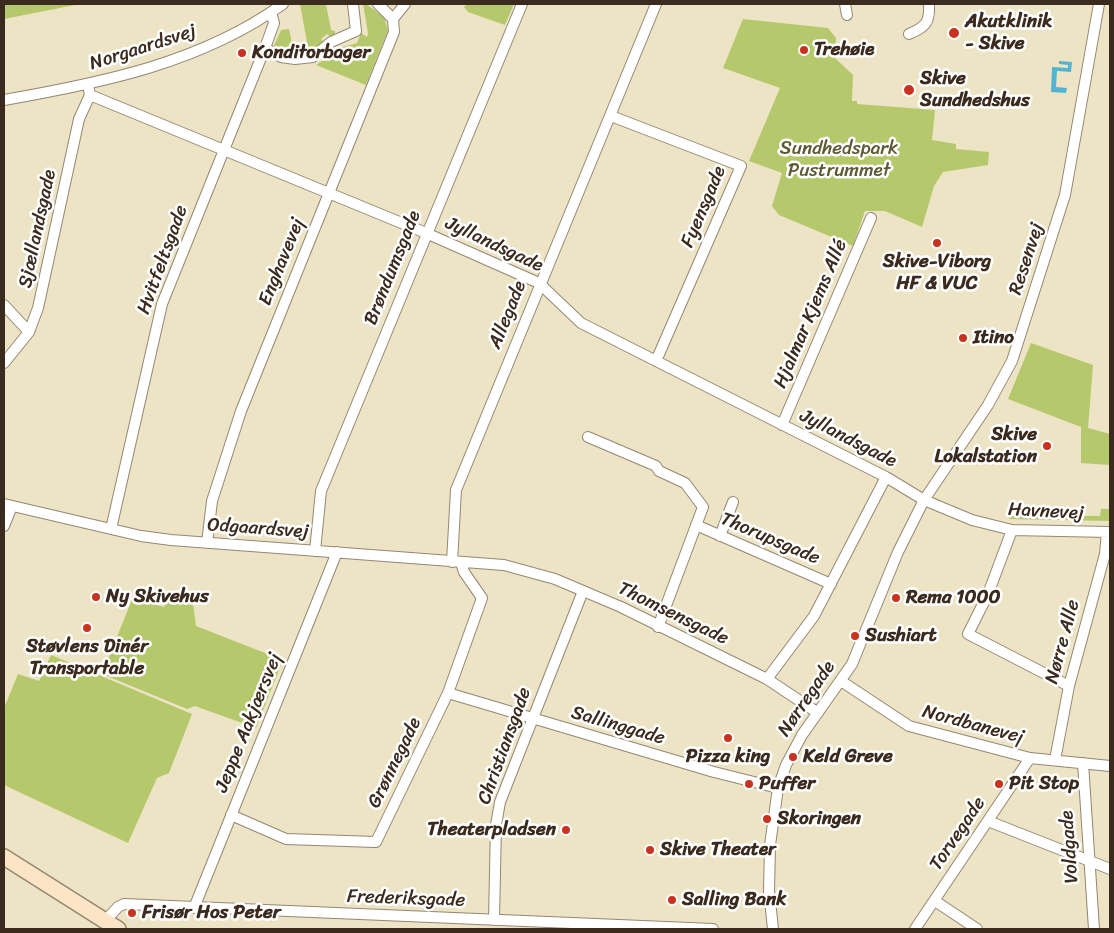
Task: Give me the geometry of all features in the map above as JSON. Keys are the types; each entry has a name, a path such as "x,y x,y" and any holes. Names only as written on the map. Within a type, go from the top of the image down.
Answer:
{"street":[{"name":"Norgaardsvej","path":"4,100 89,90 166,63 220,40 284,4"},
{"path":"265,48 281,57 295,59 313,57 331,42 356,31 353,4"},
{"path":"378,4 393,19 406,4"},
{"name":"Brøndumsgade","path":"315,551 321,490 522,4"},
{"name":"Allegade","path":"456,563 456,490 539,283 611,116 656,4"},
{"path":"845,4 847,15"},
{"path":"909,34 925,25 930,17 929,4"},
{"name":"Resenvej","path":"924,500 988,406 1012,361 1065,195 1099,4"},
{"name":"Hvitfeltsgade","path":"111,530 162,304 265,48 274,23 272,12"},
{"name":"Enghavevej","path":"208,543 212,501 241,412 394,32 393,19"},
{"name":"Jyllandsgade","path":"89,90 224,150 426,233 539,283 581,323 886,478 924,500"},
{"name":"Sjællandsgade","path":"4,363 29,332 38,308 79,119 89,90"},
{"name":"Fyensgade","path":"611,116 741,166 656,361"},
{"name":"Hjalmar Kjems Allé","path":"782,425 871,218"},
{"path":"4,305 29,332"},
{"path":"588,437 656,466 659,471 685,483 703,507 658,627"},
{"name":"Thorupsgade","path":"767,679 814,616 886,478"},
{"name":"Havnevej","path":"924,500 972,520 1012,530 1109,532"},
{"name":"Nørregade","path":"773,929 769,891 770,845 778,788 792,751 841,681 860,647 898,552 924,500"},
{"path":"720,536 733,502"},
{"path":"4,526 8,505"},
{"name":"Odgaardsvej","path":"8,505 111,530 163,539 456,563 504,565"},
{"name":"Thorupsgade","path":"696,526 830,584"},
{"path":"1012,530 988,594 968,634 1069,686"},
{"name":"Nørre Alle","path":"1055,760 1069,686 1105,554 1109,532"},
{"name":"Jeppe Aakjærsvej","path":"194,908 338,552"},
{"name":"Grønnegade","path":"231,815 286,839 376,842 448,693 482,598 456,563"},
{"name":"Thomsensgade","path":"504,565 555,579 583,590 767,679 818,713"},
{"name":"Christiansgade","path":"494,920 496,825 500,802 583,590"},
{"name":"Nordbanevej","path":"841,681 909,726 1030,758 1110,766"},
{"name":"Sallinggade","path":"448,693 532,719 778,788"},
{"name":"Torvegade","path":"915,929 1030,758"},
{"name":"Voldgade","path":"1083,763 1088,862 1094,929"},
{"path":"988,821 1088,862 1110,869"},
{"path":"4,857 111,925"},
{"path":"935,901 978,929"},
{"name":"Frederiksgade","path":"111,925 118,907 124,904 494,920 517,926 713,929"}],"green space":[{"path":"4,4 80,4 4,19"},
{"path":"300,4 326,4 331,30 335,31 335,37 332,38 327,34 321,39 325,43 309,53"},
{"path":"363,4 366,4 384,17 388,30 366,85 316,65 342,47 357,43 361,33 367,37"},
{"path":"467,4 514,4 505,25 468,12 464,7"},
{"name":"Sundhedspark Pustrummet","path":"743,19 828,28 836,38 835,58 853,75 852,101 857,101 857,104 935,110 932,140 956,144 956,149 989,152 988,165 943,172 934,186 922,227 885,211 865,211 853,246 779,215 772,206 782,173 749,161 780,88 723,68"},
{"path":"289,29 294,53 292,56 277,52 273,48 281,30"},
{"path":"1031,343 1093,365 1088,428 1110,434 1110,465 1081,463 1081,427 1008,399"},
{"path":"1101,509 1110,509 1110,521 1009,519 1011,512 1020,512 1020,515 1100,516"},
{"path":"169,594 192,596 196,626 283,660 256,728 195,706 187,709 102,674 133,597 164,607"},
{"path":"51,655 192,714 169,773 157,778 128,843 4,785 4,708 18,674 39,681"}],"water":[{"path":"1059,61 1072,62 1071,72 1057,71 1056,87 1067,88 1066,93 1051,92 1052,67 1068,68 1068,65 1059,64"}],"place":[{"name":"Akutklinik - Skive","path":"954,33"},
{"name":"Trehøie","path":"804,50"},
{"name":"Konditorbager","path":"242,53"},
{"name":"Skive Sundhedshus","path":"909,90"},
{"name":"Skive-Viborg HF & VUC","path":"937,243"},
{"name":"Itino","path":"963,338"},
{"name":"Skive Lokalstation","path":"1047,446"},
{"name":"Ny Skivehus","path":"96,597"},
{"name":"Rema 1000","path":"896,598"},
{"name":"Støvlens Dinér Transportable","path":"87,628"},
{"name":"Sushiart","path":"855,636"},
{"name":"Pizza king","path":"728,738"},
{"name":"Keld Greve","path":"793,757"},
{"name":"Puffer","path":"749,784"},
{"name":"Pit Stop","path":"999,784"},
{"name":"Skoringen","path":"767,819"},
{"name":"Theaterpladsen","path":"566,830"},
{"name":"Skive Theater","path":"650,850"},
{"name":"Salling Bank","path":"672,900"},
{"name":"Frisør Hos Peter","path":"132,913"}]}
